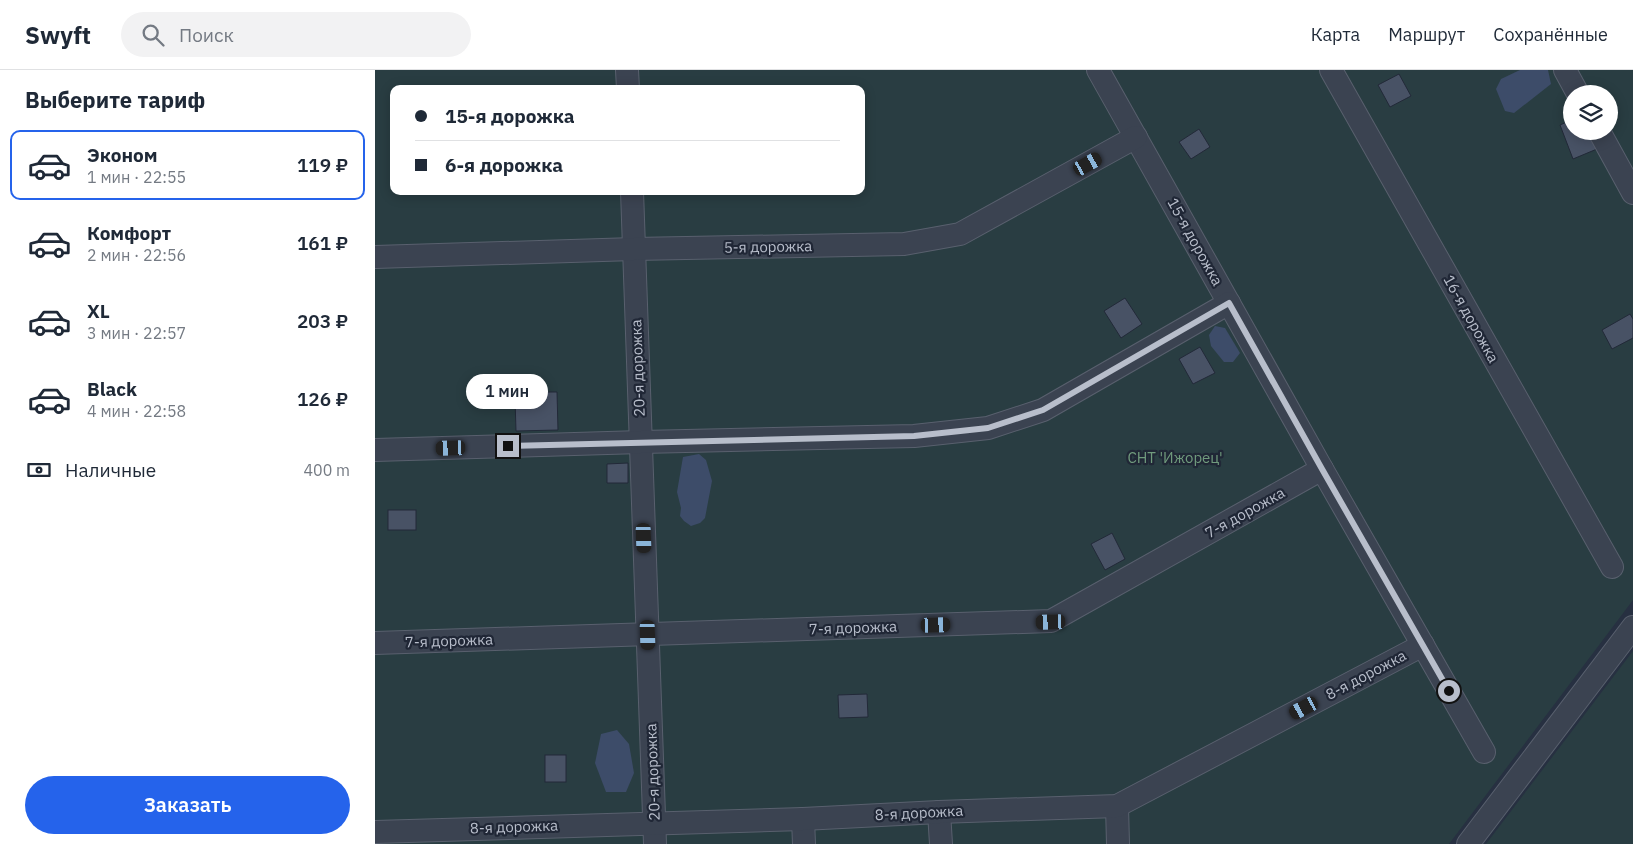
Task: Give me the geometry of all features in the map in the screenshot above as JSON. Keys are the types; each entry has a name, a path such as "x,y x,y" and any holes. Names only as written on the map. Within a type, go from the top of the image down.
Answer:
{"street":[{"path":"627,70 628,85"},
{"name":"15-я дорожка","path":"1098,70 1322,469 1484,752"},
{"name":"16-я дорожка","path":"1331,70 1611,567"},
{"path":"1565,70 1573,85"},
{"name":"5-я дорожка","path":"375,257 634,249 904,244 960,234 1136,137"},
{"path":"1604,140 1633,193"},
{"name":"20-я дорожка","path":"632,195 655,833"},
{"path":"375,450 914,436 988,428 1043,410 1229,303"},
{"name":"7-я дорожка","path":"375,643 1051,622 1322,469"},
{"path":"1468,844 1633,627"},
{"name":"8-я дорожка","path":"375,832 655,833 803,819 1117,806 1423,645"},
{"path":"1117,806 1118,844"},
{"path":"939,812 941,844"},
{"path":"803,819 804,844"}],"green space":[{"name":"СНТ 'Ижорец'","path":"375,70 1633,70 1633,600 1449,844 375,844"},
{"path":"1633,651 1633,844 1486,844"}],"water":[{"path":"1520,70 1548,70 1551,84 1514,113 1505,111 1496,89 1501,79"},
{"path":"1215,326 1225,328 1240,353 1233,362 1224,362 1211,346 1209,335"},
{"path":"699,454 706,460 712,481 705,518 700,523 691,526 680,516 681,508 677,492 683,457"},
{"path":"617,730 629,744 634,773 626,792 606,792 595,763 601,734"}],"building":[{"path":"1399,74 1411,96 1390,107 1378,85"},
{"path":"1199,129 1210,147 1191,159 1179,142"},
{"path":"1566,140 1594,140 1597,149 1573,159"},
{"path":"1125,298 1142,324 1121,338 1104,311"},
{"path":"1630,314 1633,319 1633,338 1612,349 1602,330"},
{"path":"1200,347 1215,373 1193,384 1179,359"},
{"path":"536,392 557,392 558,430 516,431 515,399 536,398"},
{"path":"628,463 628,483 607,483 607,464"},
{"path":"388,510 416,510 416,530 388,530"},
{"path":"1112,533 1125,559 1105,570 1091,544"},
{"path":"867,694 868,717 839,718 838,695"},
{"path":"545,755 566,755 566,782 545,782"}],"route":[{"path":"508,446 914,436 988,428 1043,410 1229,303 1449,691"}]}
